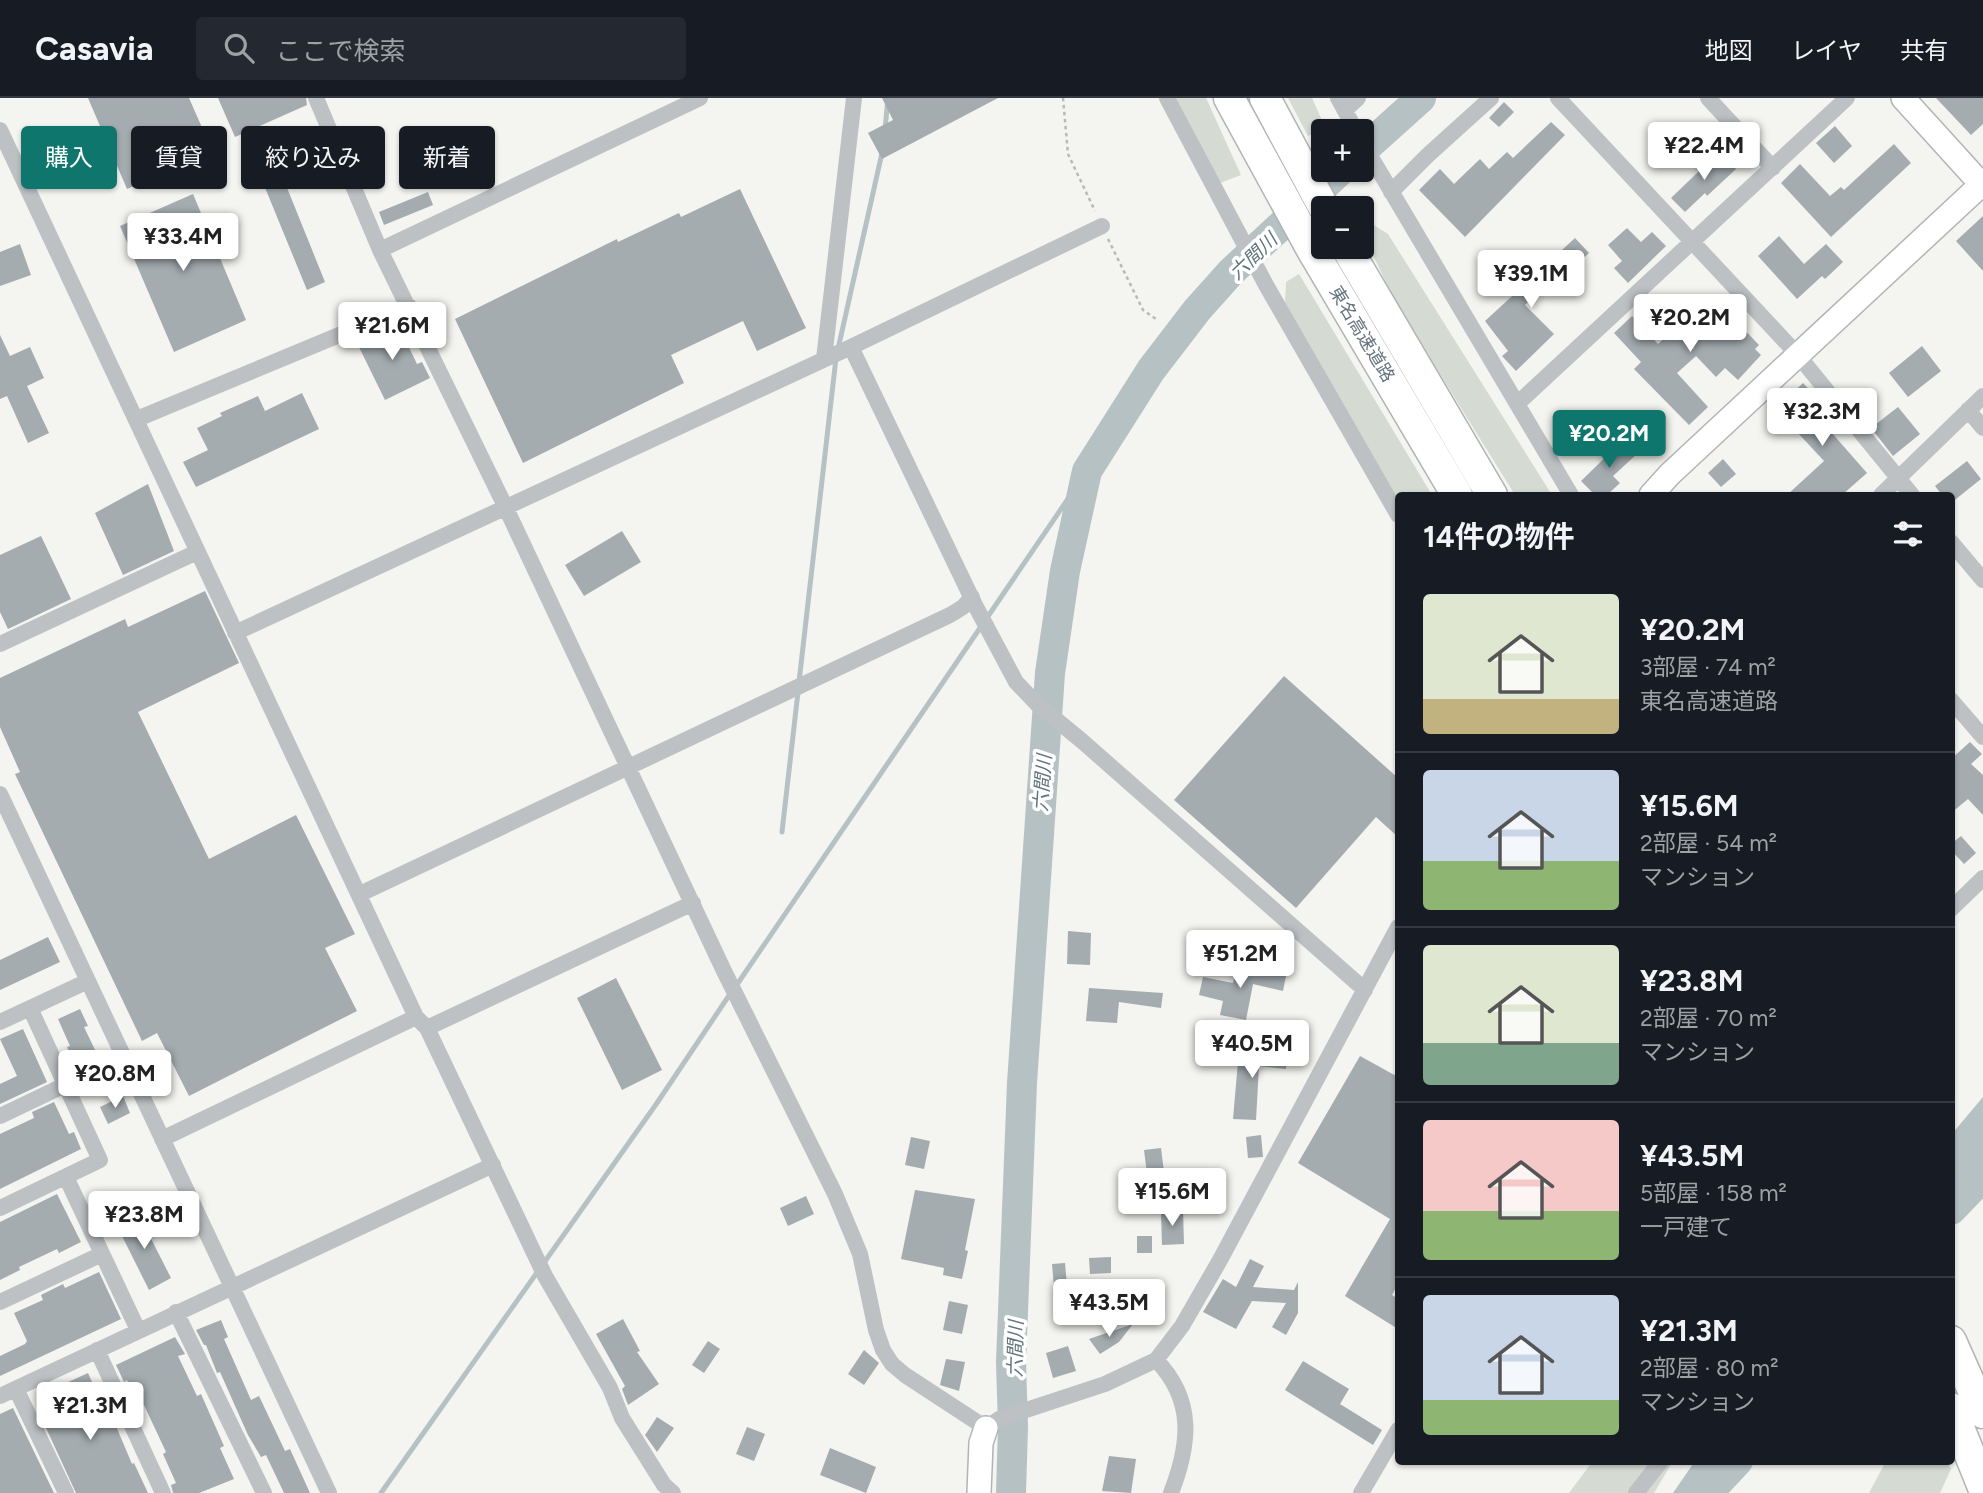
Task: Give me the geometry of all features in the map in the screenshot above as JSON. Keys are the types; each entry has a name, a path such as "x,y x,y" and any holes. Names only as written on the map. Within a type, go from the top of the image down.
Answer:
{"highway":[{"name":"東名高速道路","path":"1229,98 1311,248 1455,492"},
{"path":"1265,98 1317,196"},
{"name":"東名高速道路","path":"1353,259 1490,492"},
{"path":"1955,1350 1983,1413"},
{"path":"1955,1418 1983,1487"}],"street":[{"path":"316,98 380,250 505,506 724,971 835,1194 860,1254 876,1330 883,1350 892,1364 905,1375 993,1424"},
{"path":"380,250 700,98"},
{"path":"824,359 854,98"},
{"path":"1167,98 1266,285 1395,510"},
{"path":"1348,116 1358,98"},
{"path":"1391,192 1491,98"},
{"path":"1558,98 1797,354 1909,492"},
{"path":"1707,98 1773,168"},
{"path":"1517,404 1847,98"},
{"path":"1654,492 1797,354 1982,184 1903,98"},
{"path":"2,140 137,419 235,633 545,1276 599,1367 622,1418 664,1485 673,1493"},
{"path":"1374,163 1570,492"},
{"path":"235,633 851,347 1102,226"},
{"path":"137,419 409,306"},
{"path":"851,347 1016,682 1037,704 1365,989"},
{"path":"1884,492 1983,396"},
{"path":"1968,410 1983,428"},
{"path":"1955,547 1983,580"},
{"path":"0,644 197,552"},
{"path":"360,894 950,615 974,601"},
{"path":"1955,704 1979,726"},
{"path":"0,794 328,1493"},
{"path":"1955,905 1983,878"},
{"path":"162,1139 694,903"},
{"path":"979,1493 981,1443 993,1424 1023,1410 1105,1384 1156,1360 1182,1326 1316,1085 1395,933"},
{"path":"0,1022 88,981"},
{"path":"0,1208 100,1160 30,1008"},
{"path":"0,1116 65,1085"},
{"path":"0,1396 493,1165"},
{"path":"66,1177 138,1330"},
{"path":"0,1303 102,1254"},
{"path":"176,1312 264,1493"},
{"path":"97,1350 163,1493"},
{"path":"1156,1360 1170,1374 1179,1389 1184,1410 1185,1436 1180,1469 1171,1493"},
{"path":"16,1389 66,1493"},
{"path":"1361,1493 1395,1435"},
{"path":"1636,1493 1658,1465"}],"shaded area":[{"path":"1176,98 1206,98 1241,175 1220,183"},
{"path":"1288,98 1312,98 1321,119 1311,119 1311,134 1308,136"},
{"path":"1374,225 1388,234 1550,492 1513,492 1397,305 1374,257"},
{"path":"1299,274 1430,492 1395,492 1395,498 1361,443 1285,302 1286,282"},
{"path":"1983,1097 1983,1170 1955,1201 1955,1130"},
{"path":"1590,1465 1671,1465 1654,1493 1569,1493"},
{"path":"1692,1465 1728,1465 1706,1493 1673,1493"},
{"path":"1884,1465 1948,1465 1951,1469 1940,1493 1869,1493"}],"building":[{"path":"88,98 189,98 201,126 131,126 131,187 127,189 117,166 117,126 100,126"},
{"path":"218,98 306,98 307,105 260,126 241,126 241,134 235,137"},
{"path":"882,98 998,98 882,159 868,133 893,120"},
{"path":"1936,98 1983,98 1983,124 1971,135"},
{"path":"1504,102 1514,112 1499,127 1489,118"},
{"path":"1551,122 1565,135 1465,237 1419,190 1440,169 1454,184 1480,159 1489,169 1507,152 1513,158"},
{"path":"1835,126 1852,146 1834,163 1816,143"},
{"path":"1894,144 1911,163 1831,237 1781,183 1800,164 1830,196 1841,187 1844,190"},
{"path":"1720,151 1736,169 1685,212 1671,198"},
{"path":"266,189 288,189 325,282 307,290"},
{"path":"740,189 806,328 757,351 743,321 671,355 684,383 523,463 455,319 617,239 618,242 679,213 681,217"},
{"path":"428,192 433,205 384,225 379,212"},
{"path":"193,194 246,320 174,352 120,226"},
{"path":"1983,216 1983,271 1956,241"},
{"path":"1627,228 1641,242 1652,232 1666,246 1628,283 1614,268 1622,261 1608,245"},
{"path":"1779,236 1804,264 1826,244 1843,262 1825,279 1822,276 1797,299 1758,256"},
{"path":"1575,238 1589,253 1561,279 1556,273 1525,305 1554,334 1516,371 1502,356 1508,351 1485,321"},
{"path":"20,244 31,275 0,286 0,252"},
{"path":"1712,296 1759,345 1755,349 1761,355 1738,380 1725,368 1716,377 1696,356 1677,373 1708,407 1689,425 1634,369 1641,362 1614,333 1632,316 1658,344"},
{"path":"388,326 392,333 400,329 417,364 422,362 430,378 385,400 356,341"},
{"path":"0,335 10,356 30,347 44,378 27,386 49,433 28,443 7,396 0,399"},
{"path":"1922,346 1941,371 1908,397 1889,373"},
{"path":"1803,383 1821,402 1818,405 1837,426 1831,432 1867,473 1845,492 1790,492 1824,461 1798,433 1802,428 1780,405"},
{"path":"302,393 319,429 196,487 183,462 208,450 197,428 222,416 220,413 258,396 265,411"},
{"path":"1898,407 1920,434 1893,456 1871,428"},
{"path":"1624,439 1638,453 1613,476 1620,483 1610,492 1592,492 1581,481"},
{"path":"1723,459 1736,474 1721,487 1708,473"},
{"path":"1967,461 1981,479 1955,500 1955,492 1940,492 1935,486"},
{"path":"148,484 174,551 123,575 95,513"},
{"path":"622,531 641,562 584,596 565,565"},
{"path":"41,536 71,599 8,629 0,612 0,555"},
{"path":"205,591 239,663 138,712 209,859 296,815 355,934 325,948 357,1011 189,1096 157,1033 142,1041 15,774 20,772 0,727 0,678 125,619 128,627"},
{"path":"1284,676 1395,775 1395,834 1376,817 1296,908 1174,800"},
{"path":"1970,742 1982,754 1971,764 1983,775 1983,815 1968,799 1955,810 1955,755"},
{"path":"1961,836 1976,853 1964,864 1955,854 1955,841"},
{"path":"1068,931 1091,933 1090,965 1067,964"},
{"path":"48,937 60,962 0,990 0,960"},
{"path":"1238,964 1286,976 1283,991 1253,984 1246,1020 1220,1015 1223,1001 1199,995 1203,977 1233,983"},
{"path":"616,978 662,1070 622,1090 577,998"},
{"path":"1089,988 1163,993 1161,1008 1119,1002 1117,1023 1086,1021"},
{"path":"80,1009 88,1026 84,1027 97,1054 75,1065 58,1019"},
{"path":"23,1029 47,1082 0,1104 0,1084 17,1076 0,1039"},
{"path":"1239,1050 1287,1054 1286,1069 1259,1066 1256,1120 1233,1119"},
{"path":"1360,1056 1395,1075 1395,1290 1392,1295 1395,1297 1395,1327 1345,1296 1390,1219 1298,1163"},
{"path":"123,1096 130,1113 108,1124 100,1107"},
{"path":"54,1102 69,1134 74,1132 81,1149 0,1189 0,1134 34,1118 32,1112"},
{"path":"1261,1135 1263,1157 1248,1158 1246,1137"},
{"path":"911,1137 930,1141 924,1169 905,1165"},
{"path":"1161,1148 1164,1172 1147,1174 1144,1150"},
{"path":"1220,1182 1220,1199 1174,1200 1173,1186"},
{"path":"915,1190 975,1199 962,1279 943,1275 944,1268 901,1259"},
{"path":"57,1194 81,1242 59,1253 57,1249 19,1267 20,1270 0,1280 0,1222"},
{"path":"806,1196 814,1214 788,1226 780,1208"},
{"path":"1183,1211 1184,1244 1162,1245 1161,1212"},
{"path":"138,1213 171,1278 149,1290 116,1224"},
{"path":"1137,1236 1152,1236 1152,1253 1137,1253"},
{"path":"1111,1257 1111,1273 1090,1274 1089,1258"},
{"path":"1250,1259 1264,1266 1253,1287 1294,1290 1298,1282 1298,1313 1286,1335 1272,1327 1286,1303 1252,1301 1236,1329 1203,1312 1223,1279 1236,1287"},
{"path":"1065,1263 1069,1309 1054,1287 1052,1264"},
{"path":"99,1272 121,1319 0,1376 0,1356 27,1341 14,1313 43,1300 41,1295 63,1284 65,1288"},
{"path":"949,1301 968,1305 962,1334 943,1330"},
{"path":"623,1319 640,1351 637,1352 659,1384 628,1405 622,1389 625,1386 596,1334"},
{"path":"221,1320 228,1337 224,1339 251,1400 259,1396 285,1451 290,1449 310,1493 284,1493 266,1455 261,1457 248,1435 220,1372 217,1373 206,1345 196,1330"},
{"path":"1133,1324 1119,1342 1100,1354 1089,1339"},
{"path":"175,1337 185,1354 178,1356 197,1396 201,1394 224,1446 220,1448 234,1479 199,1493 173,1493 171,1485 176,1483 163,1454 166,1452 144,1405 139,1407 127,1380 124,1382 116,1365"},
{"path":"708,1341 720,1349 704,1373 692,1365"},
{"path":"1068,1346 1076,1371 1053,1378 1046,1353"},
{"path":"864,1350 879,1363 864,1385 848,1374"},
{"path":"946,1359 965,1362 959,1391 940,1385"},
{"path":"1303,1361 1349,1389 1340,1404 1382,1430 1373,1445 1285,1390"},
{"path":"88,1373 101,1402 105,1400 132,1464 134,1463 148,1493 76,1493 46,1428 52,1425 41,1402 68,1389 66,1383"},
{"path":"13,1408 54,1493 0,1493 0,1414"},
{"path":"657,1417 674,1428 657,1452 645,1435"},
{"path":"747,1427 765,1434 754,1461 736,1454"},
{"path":"830,1448 876,1467 866,1493 820,1475"},
{"path":"1109,1456 1136,1459 1131,1493 1102,1491"}],"waterway":[{"path":"885,130 888,98"},
{"name":"六間川","path":"1374,140 1421,98"},
{"path":"838,349 882,153"},
{"name":"六間川","path":"1011,1493 1011,1362 1022,1083 1050,673 1065,571 1087,471 1151,370 1197,310 1231,272 1328,182"},
{"path":"799,682 836,358"},
{"path":"736,986 1087,471"},
{"path":"782,832 798,692"},
{"path":"381,1493 657,1103 730,994"},
{"path":"1955,1206 1983,1177"},
{"path":"1708,1493 1734,1465"}]}
